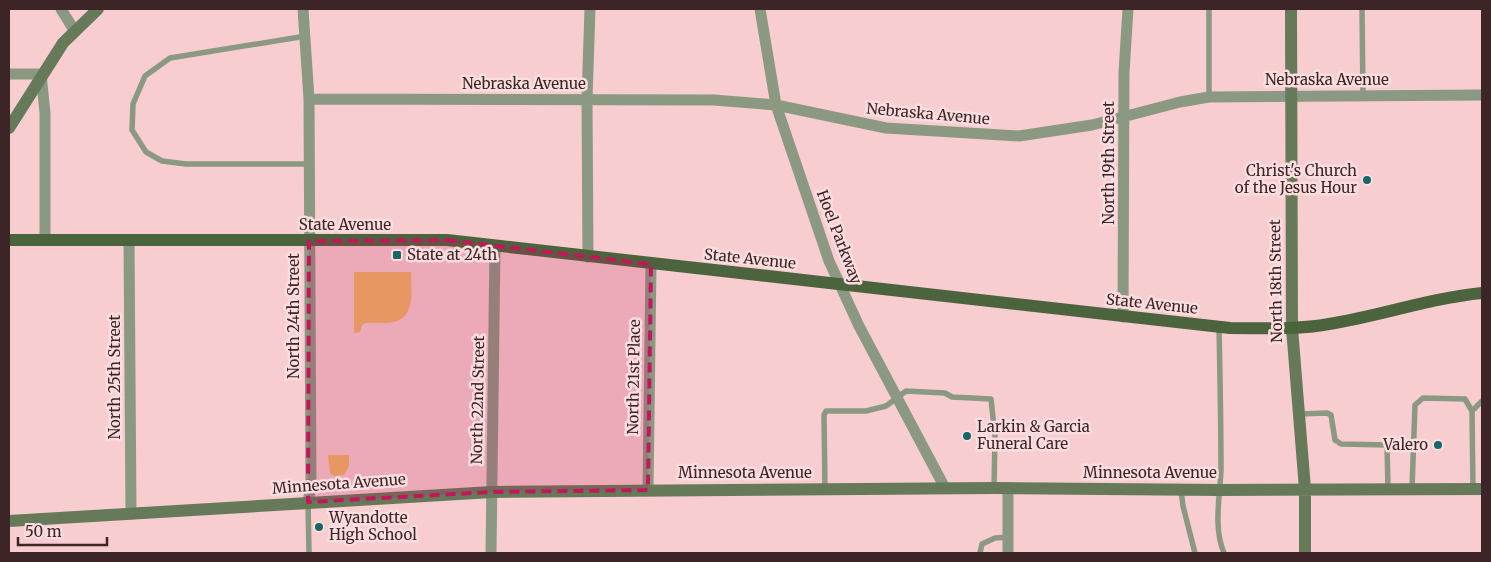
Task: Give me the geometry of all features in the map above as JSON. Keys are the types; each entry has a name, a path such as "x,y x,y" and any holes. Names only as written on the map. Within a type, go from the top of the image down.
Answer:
{"main road":[{"path":"9,128 41,74 74,30 98,9"},
{"name":"North 18th Street","path":"1291,9 1292,328 1305,489 1305,553"},
{"name":"State Avenue","path":"9,240 447,240 1219,328 1292,328 1329,324 1457,296 1482,294"},
{"name":"Minnesota Avenue","path":"9,521 492,492 945,488 1181,490 1477,489"}],"street":[{"path":"61,9 74,30"},
{"name":"North 24th Street","path":"303,9 309,100 311,486 308,502"},
{"path":"588,257 587,99 590,9"},
{"name":"Hoel Parkway","path":"760,9 776,105 829,261 945,488"},
{"name":"North 19th Street","path":"1123,317 1124,72 1128,9"},
{"path":"9,74 41,74 45,113 45,240"},
{"name":"Nebraska Avenue","path":"309,100 714,100 776,105 886,128 1010,136 1054,133 1180,102 1209,97 1482,95"},
{"name":"North 25th Street","path":"130,240 130,514"},
{"name":"North 22nd Street","path":"491,553 495,246"},
{"name":"North 21st Place","path":"648,490 651,264"},
{"path":"1008,488 1008,553"}],"lane":[{"path":"1209,9 1209,97"},
{"path":"1362,9 1363,95"},
{"path":"306,36 170,58 145,76 133,104 132,130 146,152 162,161 186,164 308,164"},
{"path":"1219,328 1220,543 1224,553"},
{"path":"825,489 824,415 826,411 866,411 886,406 906,391 945,392 952,397 991,399 995,437 994,488"},
{"path":"1412,489 1415,405 1423,398 1465,399 1472,411 1477,489"},
{"path":"1472,411 1482,401"},
{"path":"1299,414 1327,413 1330,415 1335,440 1340,444 1414,446"},
{"path":"1387,445 1388,489"},
{"path":"1181,490 1183,506 1195,553"},
{"path":"308,502 309,553"},
{"path":"980,553 982,544 987,541 1008,537"}],"highlighted area":[{"path":"447,240 651,264 648,490 492,492 308,502 309,241"}],"shaded area":[{"path":"354,272 411,272 411,301 406,314 394,322 366,323 362,325 360,332 354,333"},
{"path":"328,455 349,455 349,466 344,475 334,476 330,473"}],"place":[{"name":"Christ's Church of the Jesus Hour","path":"1367,180"},
{"name":"State at 24th","path":"397,255"},
{"name":"Larkin & Garcia Funeral Care","path":"967,436"},
{"name":"Valero","path":"1438,445"},
{"name":"Wyandotte High School","path":"319,527"}]}
